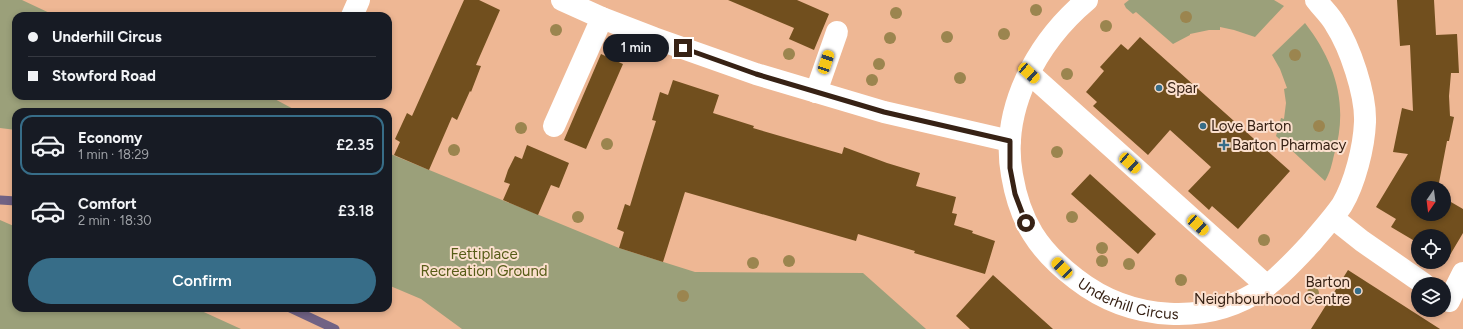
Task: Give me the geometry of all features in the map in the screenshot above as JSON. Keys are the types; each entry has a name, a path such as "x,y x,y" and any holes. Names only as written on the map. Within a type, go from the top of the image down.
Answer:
{"street":[{"path":"354,12 359,0"},
{"path":"562,0 602,18 734,66 816,92 884,112 1010,141"},
{"name":"Underhill Circus","path":"1087,0 1062,25 1044,47 1029,73 1016,104 1010,141 1010,168 1015,194 1026,223 1042,249 1072,276 1097,293 1129,307 1153,313 1197,314 1217,310 1267,286 1304,250 1333,218 1343,203 1357,169 1363,141 1365,120 1364,101 1350,55 1335,23 1316,0"},
{"path":"554,126 602,18"},
{"path":"816,92 837,32"},
{"path":"1029,73 1267,286"},
{"path":"1333,218 1362,241 1414,277"},
{"path":"1452,304 1463,273"}],"green space":[{"path":"0,0 22,0 48,12 12,12 12,100 276,100 292,108 12,108 12,130 0,128"},
{"path":"1129,0 1274,0 1284,6 1255,37 1220,27 1220,30 1209,30 1190,34 1173,44 1136,12 1133,14 1126,8 1124,4"},
{"path":"1305,23 1316,38 1332,69 1340,102 1338,137 1331,168 1325,181 1276,136 1281,118 1284,119 1286,103 1284,89 1287,88 1280,69 1272,55"},
{"name":"Fettiplace Recreation Ground","path":"392,155 619,248 695,272 863,273 926,329 462,329 421,299 392,287"},
{"path":"0,220 12,225 12,312 204,312 241,329 0,329"}],"building":[{"path":"464,0 479,0 500,10 476,65 481,66 471,92 470,91 457,120 452,117 429,170 394,155 400,142 395,139 407,113 412,116"},
{"path":"728,0 797,0 829,14 814,50 789,39 794,28"},
{"path":"1397,0 1434,0 1436,35 1457,34 1459,73 1451,73 1449,96 1450,116 1454,117 1449,141 1447,141 1439,181 1411,181 1411,221 1451,221 1451,202 1463,209 1463,233 1451,253 1451,229 1411,229 1411,239 1391,227 1396,219 1376,207 1408,154 1393,152 1402,108 1413,111 1410,45 1400,46"},
{"path":"1140,37 1290,171 1238,229 1212,206 1209,210 1188,191 1211,167 1170,130 1148,155 1093,106 1097,102 1086,92 1104,71 1100,67 1121,44 1128,50"},
{"path":"601,54 623,64 586,149 564,140"},
{"path":"673,80 719,95 713,113 754,126 753,128 842,154 844,147 887,163 920,173 916,186 956,197 952,213 957,214 954,225 973,231 972,233 995,241 985,274 914,253 915,251 858,234 856,241 685,192 663,262 619,248 624,232 617,229 625,204 630,206 656,121 652,120 660,92 668,95"},
{"path":"527,145 569,163 559,188 551,185 538,215 503,200 510,184 504,182 508,170 515,156 522,159"},
{"path":"1090,174 1156,234 1138,254 1071,194"},
{"name":"Barton Neighbourhood Centre","path":"1348,270 1411,310 1411,317 1421,317 1440,329 1311,329"},
{"path":"993,275 1053,329 970,329 956,316"}],"waterway":[{"path":"0,200 12,201"},
{"path":"299,312 335,329"}],"place":[{"name":"Spar","path":"1159,88"},
{"name":"Love Barton","path":"1203,126"},
{"name":"Barton Pharmacy","path":"1224,145"},
{"name":"Barton Neighbourhood Centre","path":"1358,291"}],"route":[{"path":"683,48 756,74 884,112 1010,141 1010,168 1015,194 1026,223"}]}
